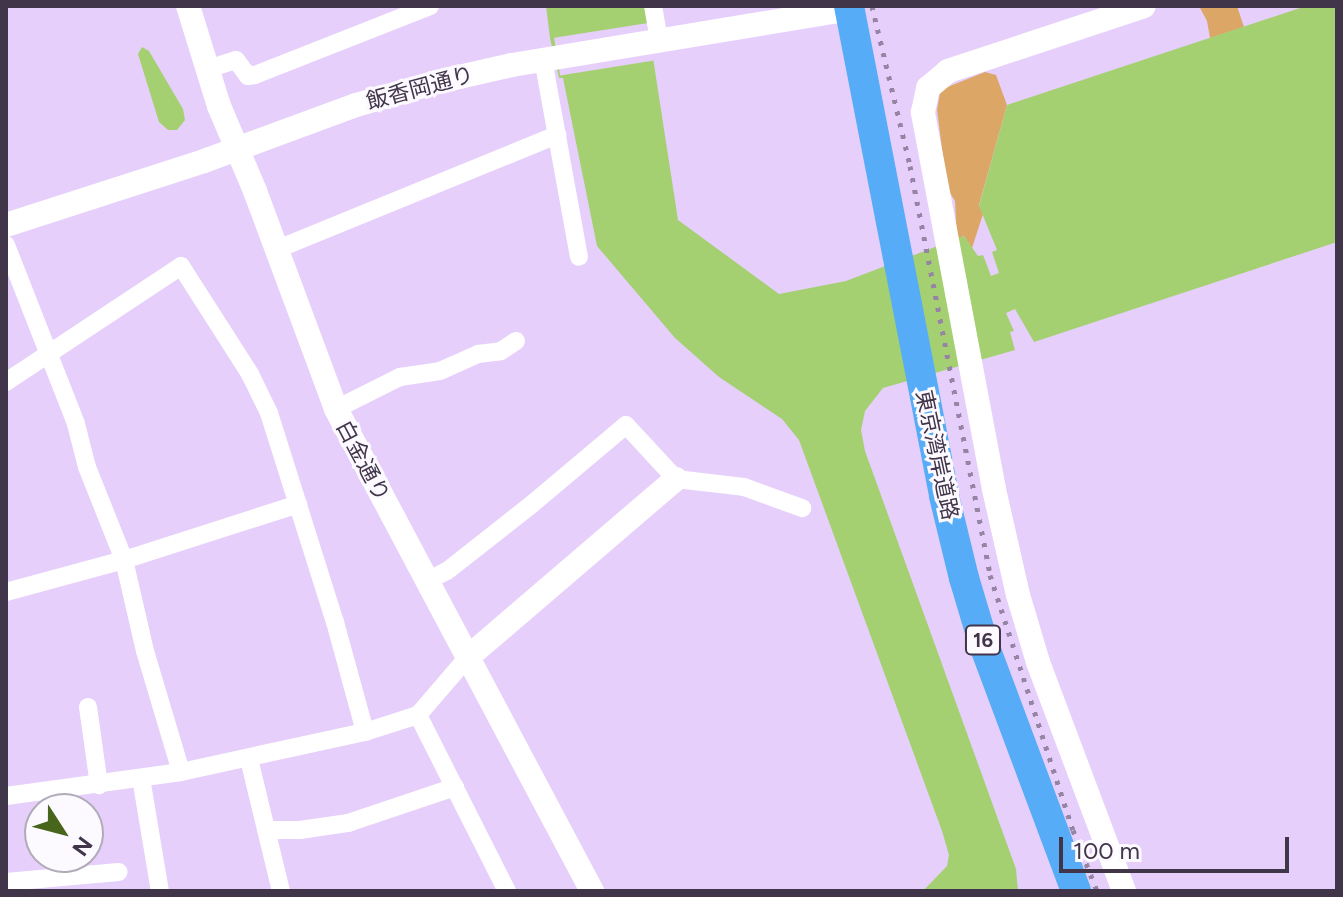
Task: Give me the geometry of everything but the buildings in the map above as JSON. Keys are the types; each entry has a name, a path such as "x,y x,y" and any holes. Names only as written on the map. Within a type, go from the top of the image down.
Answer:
{"highway":[{"name":"東京湾岸道路","path":"840,9 914,381 944,563 961,625 1058,891"},
{"name":"東京湾岸道路","path":"914,381 972,605 1076,891"}],"street":[{"name":"白金通り","path":"188,6 237,148 336,409 592,891"},
{"path":"208,69 233,60 248,76 255,75 430,6"},
{"path":"653,6 655,42"},
{"path":"1124,891 1027,629 1001,527 923,112 925,95 932,81 948,71 1144,6"},
{"name":"飯香岡通り","path":"6,225 369,101 437,82 550,58 840,9"},
{"path":"550,58 557,135 579,257"},
{"path":"275,250 557,135"},
{"path":"6,245 50,355 124,560 145,651 181,772"},
{"path":"6,382 181,266 250,374 269,413 365,732"},
{"path":"336,409 400,377 440,371 478,354 501,351 516,341"},
{"path":"427,581 447,571 519,515 626,425 676,479 744,487 802,508"},
{"path":"6,796 99,785 249,759 365,732 418,715 467,658 676,479"},
{"path":"6,592 124,560 298,504"},
{"path":"88,707 99,785"},
{"path":"418,715 507,891"},
{"path":"249,759 281,891"},
{"path":"141,778 160,891"},
{"path":"266,830 300,830 348,823 455,787"},
{"path":"6,882 119,872"}],"shaded area":[{"path":"546,6 645,6 678,220 779,294 846,281 964,236 978,256 983,255 991,276 999,273 992,252 997,250 979,206 1007,105 1306,6 1337,6 1337,242 1034,342 1015,309 1006,313 1014,331 1010,332 1015,350 883,388 865,411 861,430 865,451 1016,869 1018,891 923,891 947,866 949,855 799,440 782,419 719,377 675,338 597,246 563,78 559,78 550,38"},
{"path":"1199,6 1237,6 1244,27 1210,38 1207,21"},
{"path":"142,47 149,51 183,109 185,120 177,130 168,130 159,122 138,54"},
{"path":"985,72 996,75 1007,105 979,205 983,214 972,248 964,236 957,239 955,201 947,188 937,110 940,93 945,88"}],"pier":[{"path":"648,23 654,61 560,75 554,38"}],"railway":[{"path":"872,6 910,166 990,575 1073,830 1097,891"}]}
